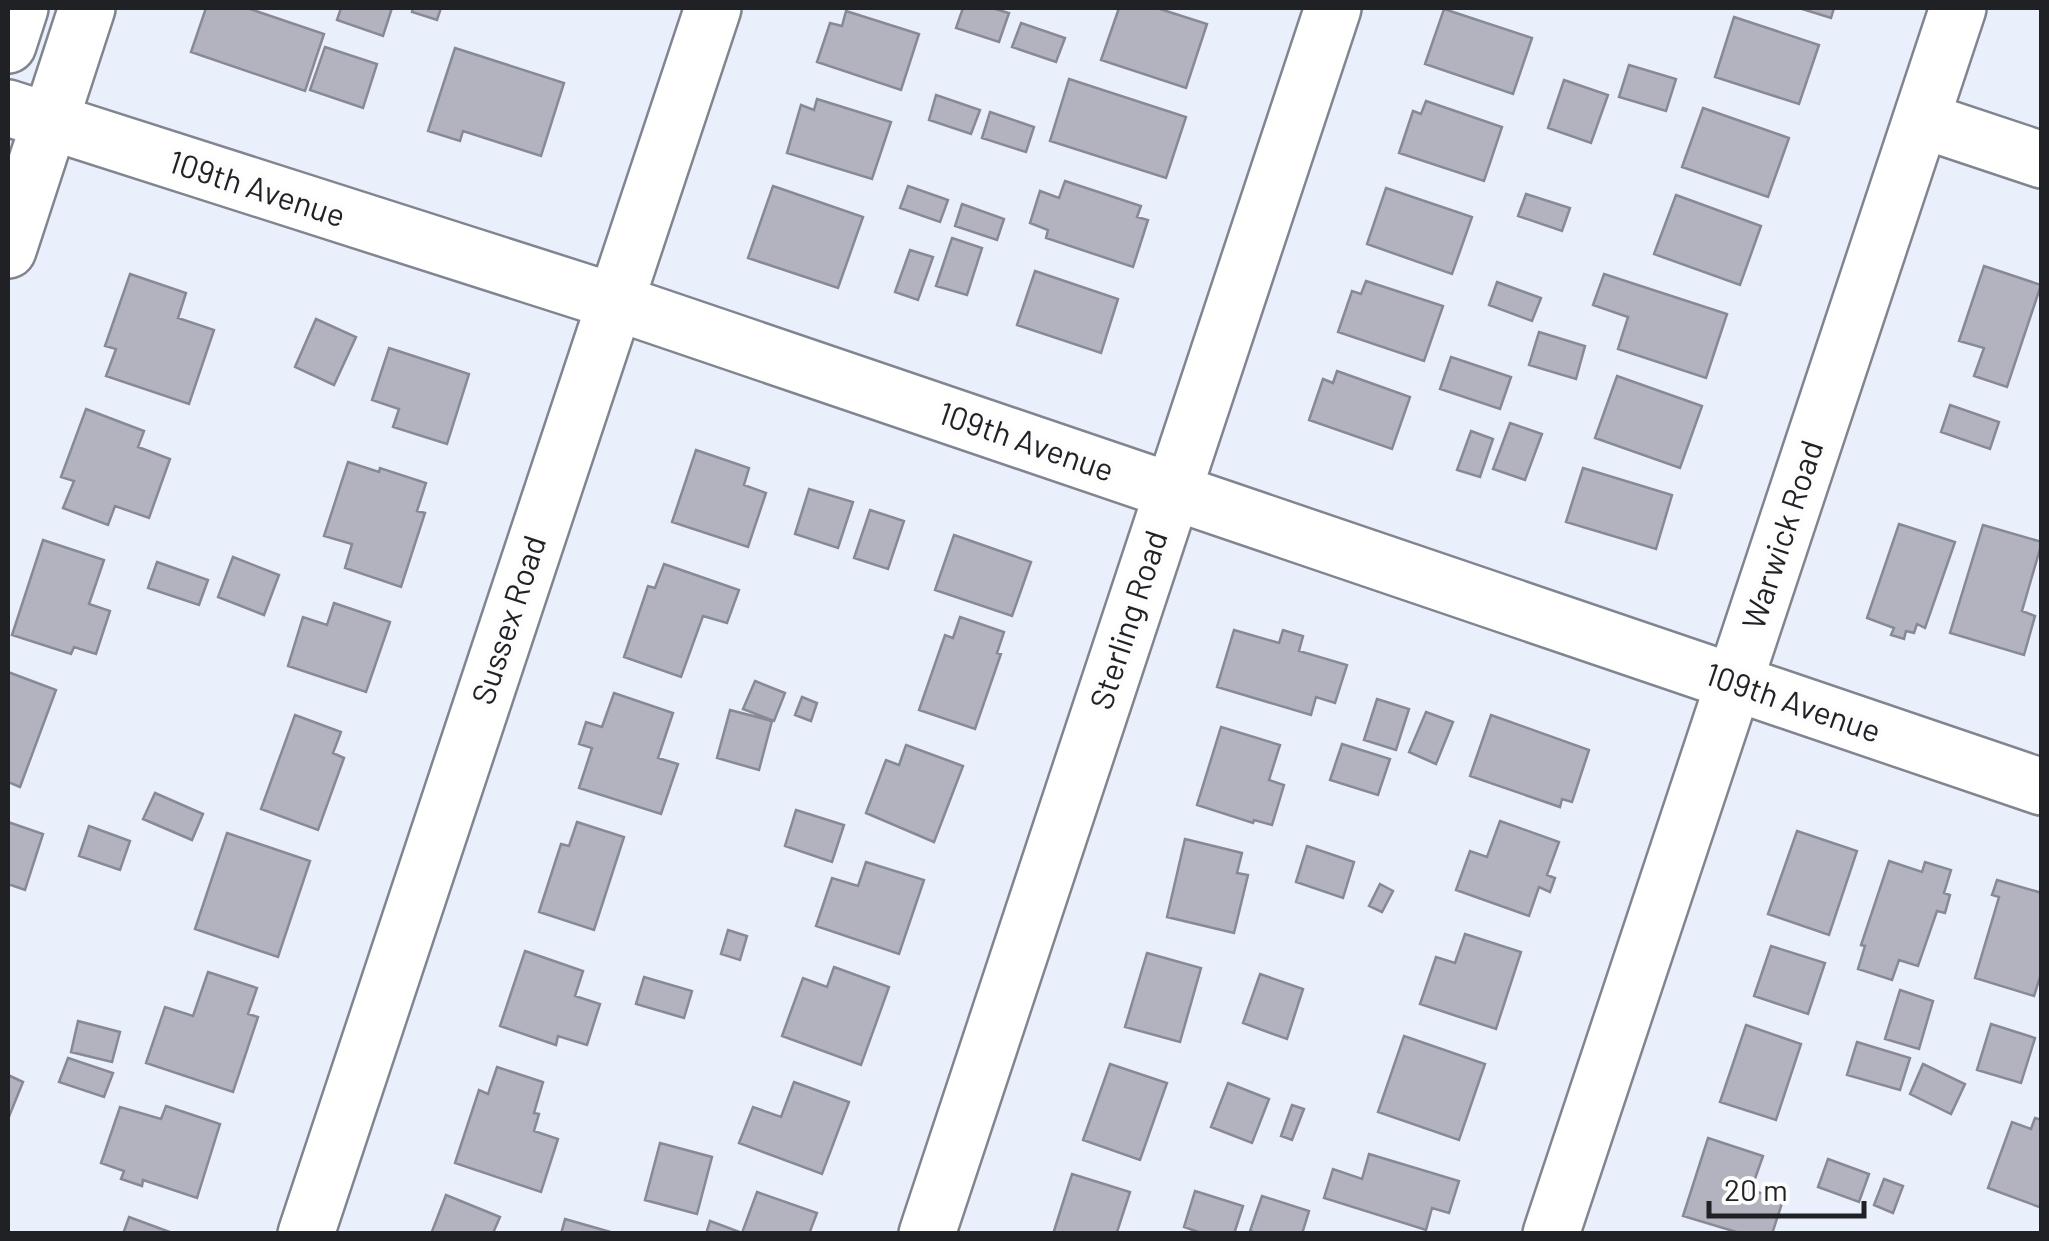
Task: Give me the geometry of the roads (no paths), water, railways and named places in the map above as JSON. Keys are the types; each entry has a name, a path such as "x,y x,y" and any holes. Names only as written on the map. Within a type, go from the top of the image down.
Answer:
{"street":[{"path":"8,45 20,8"},
{"path":"8,250 28,116 87,8"},
{"name":"Sussex Road","path":"306,1234 714,8"},
{"name":"Sterling Road","path":"926,1234 1333,8"},
{"name":"Warwick Road","path":"1551,1234 1958,8"},
{"name":"109th Avenue","path":"28,116 615,302 2042,787"},
{"path":"1922,120 2042,160"}]}
